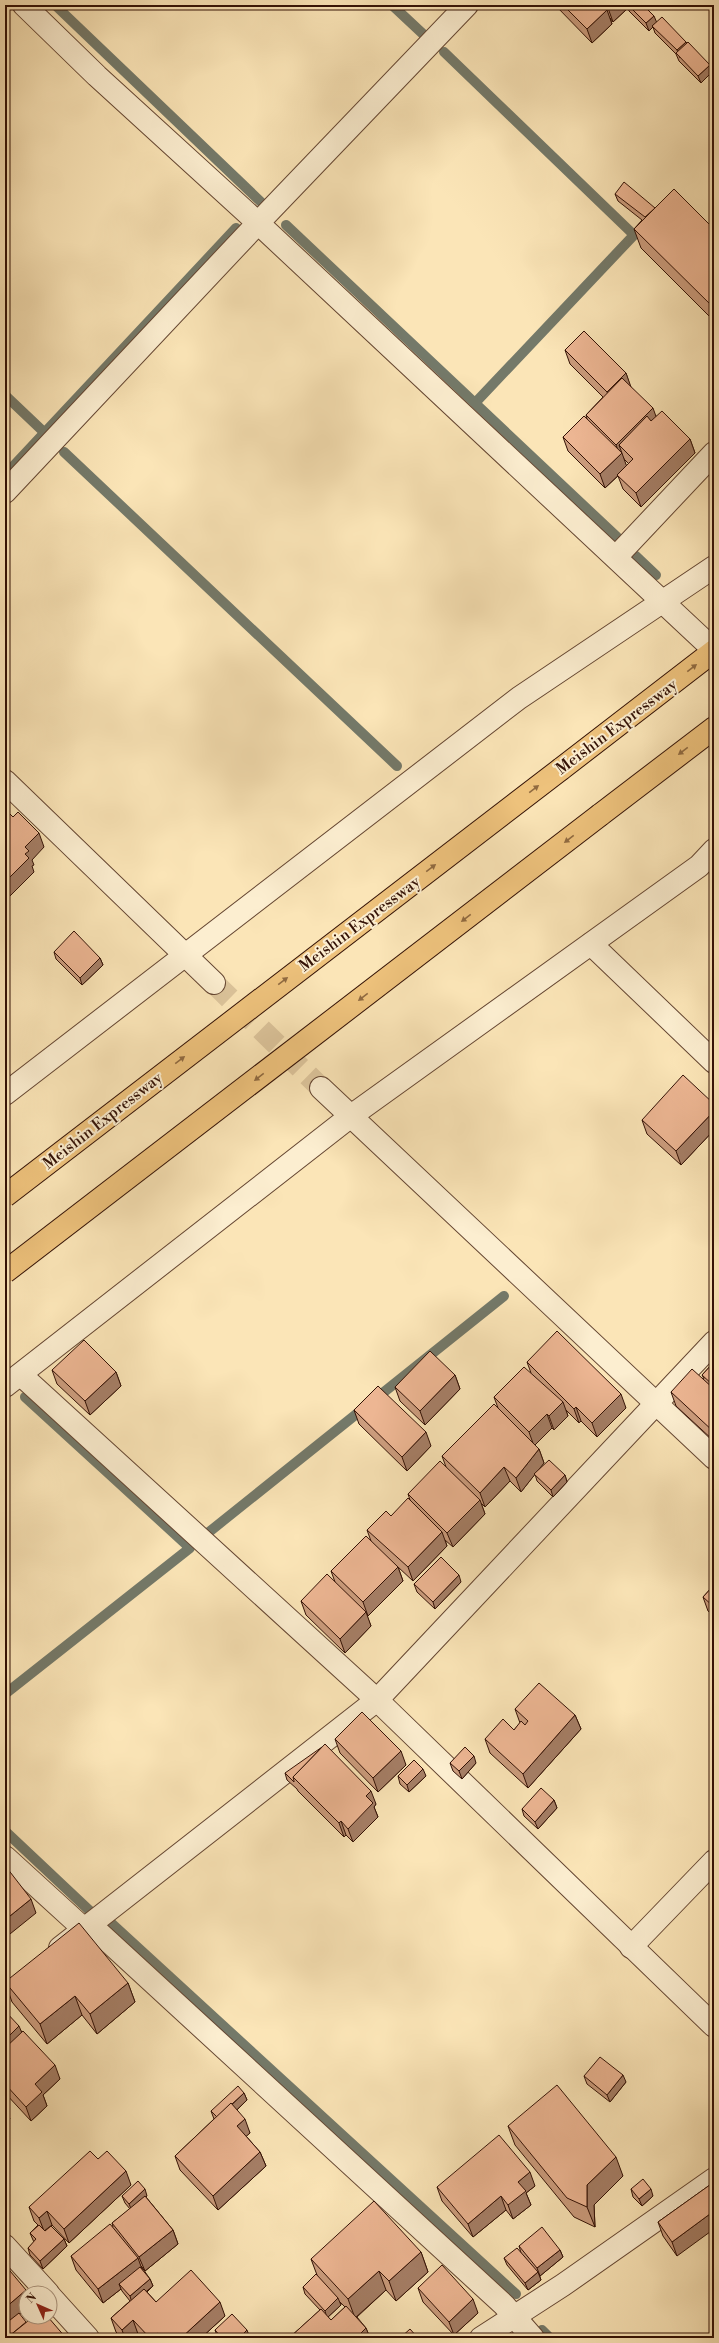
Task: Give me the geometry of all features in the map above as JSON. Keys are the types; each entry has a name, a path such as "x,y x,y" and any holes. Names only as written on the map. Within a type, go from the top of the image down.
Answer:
{"highway":[{"name":"Meishin Expressway","path":"5,1196 714,650"},
{"path":"5,1272 714,728"}],"street":[{"path":"24,5 97,76 258,223 663,600 714,650"},
{"path":"5,492 258,223 467,5"},
{"path":"616,557 714,453"},
{"path":"5,1094 519,698 714,567"},
{"path":"5,781 214,983"},
{"path":"714,850 699,866 351,1116 13,1380 377,1700 714,2026"},
{"path":"591,944 714,1062"},
{"path":"322,1088 657,1402 714,1458"},
{"path":"41,1962 377,1700 714,1342"},
{"path":"5,1858 84,1929 96,1930 498,2299 533,2338"},
{"path":"632,1947 714,1861"},
{"path":"481,2338 514,2317 714,2179"},
{"path":"5,2246 41,2285"},
{"path":"58,2305 88,2338"}],"building":[{"path":"563,5 602,5 607,10 587,29"},
{"path":"628,5 643,5 654,16 646,23"},
{"path":"662,17 686,42 677,50 652,26"},
{"path":"688,42 710,65 698,76 676,53"},
{"path":"624,182 655,208 645,217 615,194"},
{"path":"674,189 714,229 714,304 712,306 634,229"},
{"path":"584,331 626,373 607,392 565,350"},
{"path":"622,378 653,408 616,445 586,415"},
{"path":"662,411 690,439 636,493 617,475 633,459 619,445 647,416 651,421"},
{"path":"584,416 622,453 600,474 563,437"},
{"path":"5,809 13,817 18,812 39,833 25,847 29,851 25,854 29,858 5,882"},
{"path":"74,931 100,958 80,978 54,952"},
{"path":"683,1075 714,1104 714,1111 676,1151 642,1120"},
{"path":"557,1331 621,1394 592,1423 576,1407 574,1409 527,1362"},
{"path":"84,1340 116,1372 85,1401 52,1370"},
{"path":"430,1351 455,1375 420,1411 395,1387"},
{"path":"714,1362 714,1386 702,1375"},
{"path":"524,1367 563,1402 549,1416 547,1414 529,1432 494,1397"},
{"path":"692,1369 714,1389 714,1432 671,1392"},
{"path":"378,1386 426,1432 402,1457 354,1410"},
{"path":"494,1404 539,1449 516,1478 504,1467 480,1493 442,1456"},
{"path":"549,1460 565,1475 551,1490 534,1474"},
{"path":"440,1461 480,1500 447,1533 408,1494"},
{"path":"408,1498 442,1532 408,1567 367,1530 386,1511 391,1516"},
{"path":"366,1536 398,1567 363,1602 331,1571"},
{"path":"441,1557 459,1575 433,1602 414,1584"},
{"path":"327,1574 366,1612 340,1639 301,1601"},
{"path":"714,1585 714,1607 703,1597"},
{"path":"539,1683 575,1715 523,1774 485,1739 503,1719 514,1730 521,1721 525,1725 528,1721 515,1709"},
{"path":"362,1712 401,1751 373,1778 335,1739"},
{"path":"325,1744 371,1791 366,1796 373,1803 348,1829 341,1821 339,1823 293,1777"},
{"path":"322,1747 293,1777 294,1782 285,1773"},
{"path":"465,1747 474,1756 459,1771 450,1763"},
{"path":"414,1760 423,1769 407,1785 398,1776"},
{"path":"541,1788 554,1800 535,1822 522,1809"},
{"path":"7,1868 31,1899 5,1920 5,1870"},
{"path":"79,1923 128,1983 90,2014 75,1996 40,2024 5,1982"},
{"path":"5,2011 19,2026 5,2040"},
{"path":"23,2031 55,2065 35,2084 42,2092 26,2107 5,2084 5,2048"},
{"path":"600,2057 623,2075 607,2095 584,2076"},
{"path":"557,2085 616,2157 587,2185 587,2207 567,2198 508,2126"},
{"path":"238,2086 244,2093 217,2117 211,2111"},
{"path":"231,2103 245,2119 237,2126 260,2152 213,2196 175,2156"},
{"path":"499,2135 530,2172 518,2182 526,2191 508,2205 501,2196 468,2224 437,2187"},
{"path":"90,2151 98,2159 107,2151 126,2171 64,2229 47,2211 39,2218 29,2207"},
{"path":"643,2179 651,2189 639,2199 631,2189"},
{"path":"138,2181 145,2189 129,2204 122,2196"},
{"path":"714,2182 714,2211 672,2242 658,2222"},
{"path":"145,2196 173,2230 139,2257 112,2223"},
{"path":"374,2201 421,2252 389,2281 379,2271 348,2299 311,2259"},
{"path":"110,2224 138,2258 98,2289 71,2256"},
{"path":"39,2225 45,2231 51,2226 64,2239 40,2261 28,2248 36,2239 30,2233"},
{"path":"542,2227 560,2250 537,2268 519,2246"},
{"path":"517,2248 538,2272 525,2283 504,2258"},
{"path":"5,2265 22,2285 18,2285 18,2297 5,2308"},
{"path":"442,2265 473,2299 449,2322 418,2288"},
{"path":"140,2267 150,2279 130,2296 119,2284"},
{"path":"191,2270 220,2302 181,2338 163,2338 158,2333 150,2338 133,2320 122,2330 111,2318 144,2289 156,2302"},
{"path":"316,2274 338,2298 325,2311 303,2287"},
{"path":"346,2306 366,2328 356,2338 289,2338 321,2309 331,2320"},
{"path":"18,2314 18,2325 22,2325 8,2337 9,2338 5,2338 5,2324"},
{"path":"232,2314 247,2330 239,2338 222,2338 215,2330"},
{"path":"23,2325 55,2325 66,2338 9,2338 8,2337"},
{"path":"410,2329 418,2338 400,2338"}],"waterway":[{"path":"55,5 261,202"},
{"path":"392,5 423,34"},
{"path":"444,52 634,235 476,402"},
{"path":"286,225 617,537"},
{"path":"5,475 236,228"},
{"path":"5,395 45,433"},
{"path":"64,452 397,766"},
{"path":"636,556 656,575"},
{"path":"209,1532 504,1296"},
{"path":"5,1694 190,1548 25,1397"},
{"path":"5,1831 91,1912"},
{"path":"110,1922 516,2294"},
{"path":"542,2330 550,2338"}],"tunnel":[{"path":"214,983 321,1088"}]}
